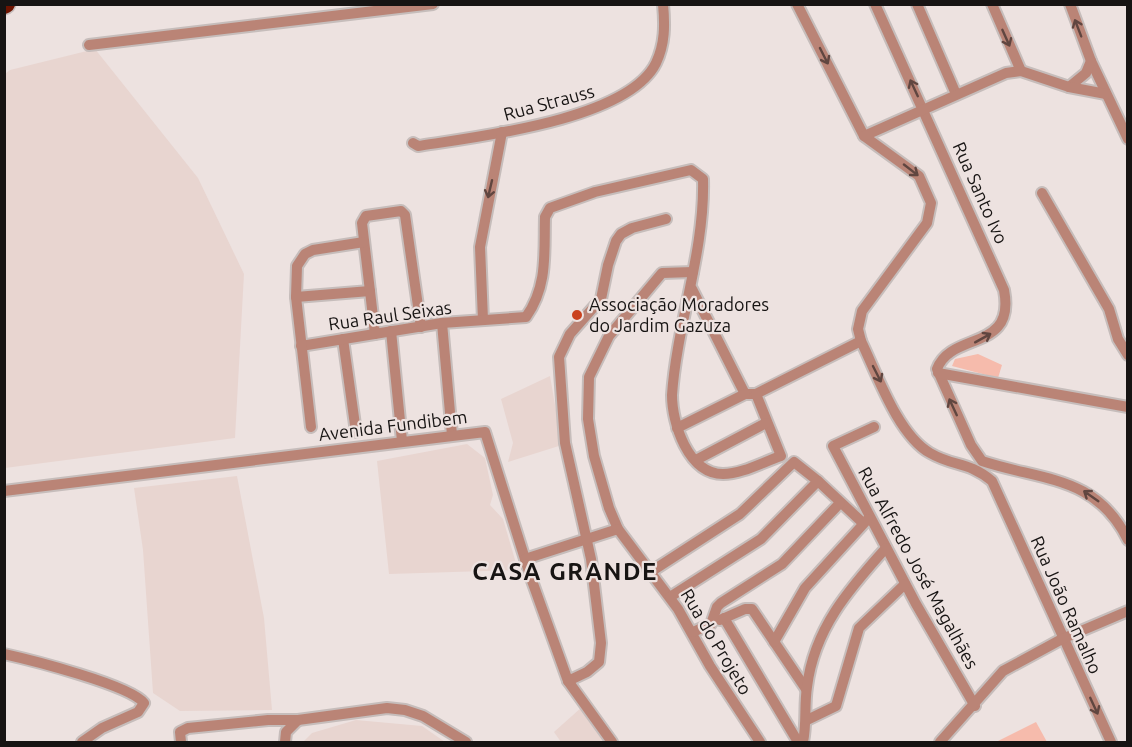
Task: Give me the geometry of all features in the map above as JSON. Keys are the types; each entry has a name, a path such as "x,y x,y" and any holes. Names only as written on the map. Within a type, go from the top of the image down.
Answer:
{"street":[{"path":"89,45 342,10 433,4"},
{"name":"Rua Strauss","path":"414,143 418,146 502,132 585,112 624,95 656,65 664,39 663,4"},
{"path":"797,4 864,136 919,176 931,203 927,223 862,312 858,329 861,341 909,435 922,448 948,461 975,468 992,481 996,472 1002,467"},
{"name":"Rua Santo Ivo","path":"875,4 999,275 1006,301 1005,313 996,330 946,354 937,371"},
{"path":"917,4 956,94"},
{"path":"992,4 1021,71"},
{"path":"1070,4 1091,61 1128,139"},
{"path":"1069,87 1086,73 1091,61"},
{"path":"864,136 1006,73 1021,71 1069,87 1106,94"},
{"path":"483,320 480,247 502,132"},
{"name":"Rua Raul Seixas","path":"301,346 442,323 526,317 534,306 543,281 545,217 550,208 595,192 691,170 703,179 693,272"},
{"path":"1042,194 1109,309 1118,339 1128,355"},
{"path":"375,334 364,242 364,217 400,211 404,213 421,327"},
{"path":"568,681 587,672 599,662 601,652 587,540 568,460 559,357 570,334 601,299 608,265 621,234 632,228 666,219"},
{"path":"311,426 296,297 297,266 305,254 364,242"},
{"name":"Rua do Projeto","path":"693,272 667,271 657,277 609,336 589,377 588,419 594,456 609,508 618,529 670,597 693,632 710,666 760,742"},
{"path":"691,288 751,394 781,456 724,474 708,470 696,460 677,428 672,412 673,378 693,272"},
{"path":"296,297 370,291"},
{"path":"442,323 452,435"},
{"path":"391,331 402,441"},
{"path":"343,339 356,432"},
{"path":"677,428 861,341"},
{"path":"937,371 1128,407"},
{"path":"937,371 971,446 982,461 1054,478 1089,494 1106,507 1128,540"},
{"path":"696,460 766,423"},
{"name":"Rua Alfredo José Magalhães","path":"874,427 833,446 867,520 886,548 975,706"},
{"name":"Avenida Fundibem","path":"4,491 485,432 525,559 568,681 612,742"},
{"path":"948,461 964,455 971,446"},
{"path":"652,571 740,514 794,462 818,480 840,503 867,520 805,588 774,642"},
{"path":"670,597 761,539 818,480"},
{"name":"Rua João Ramalho","path":"992,481 1062,639 1111,742"},
{"path":"711,624 717,607 782,564 840,503"},
{"path":"525,559 618,529"},
{"path":"800,742 807,720 806,689 812,664 833,610 886,548"},
{"path":"807,720 836,706 859,628 905,584"},
{"path":"693,632 749,608 806,689"},
{"path":"940,742 975,706 1004,671 1062,639 1128,611"},
{"path":"724,618 777,709 800,742"},
{"path":"4,654 108,684 138,697 144,706 138,712 102,728 82,742"},
{"path":"181,742 180,732 188,728 268,720 298,720 387,708 405,710 438,723 466,742"},
{"path":"285,742 290,727 298,720"}],"shaded area":[{"path":"95,49 198,178 244,274 235,438 5,468 5,74 10,70"},
{"path":"978,354 1002,365 998,378 952,366 955,359"},
{"path":"550,376 562,445 508,462 513,443 501,399"},
{"path":"467,444 485,458 493,495 490,505 503,519 518,570 389,574 377,461"},
{"path":"237,476 264,618 272,710 180,711 153,693 143,550 134,488"},
{"path":"582,707 608,742 561,742 554,732"},
{"path":"356,720 422,726 445,742 303,742 312,733"},
{"path":"1036,722 1047,742 996,742"}],"place":[{"name":"Associação Moradores do Jardim Gazuza","path":"577,315"}],"district":[{"name":"CASA GRANDE","path":"565,572"}]}
